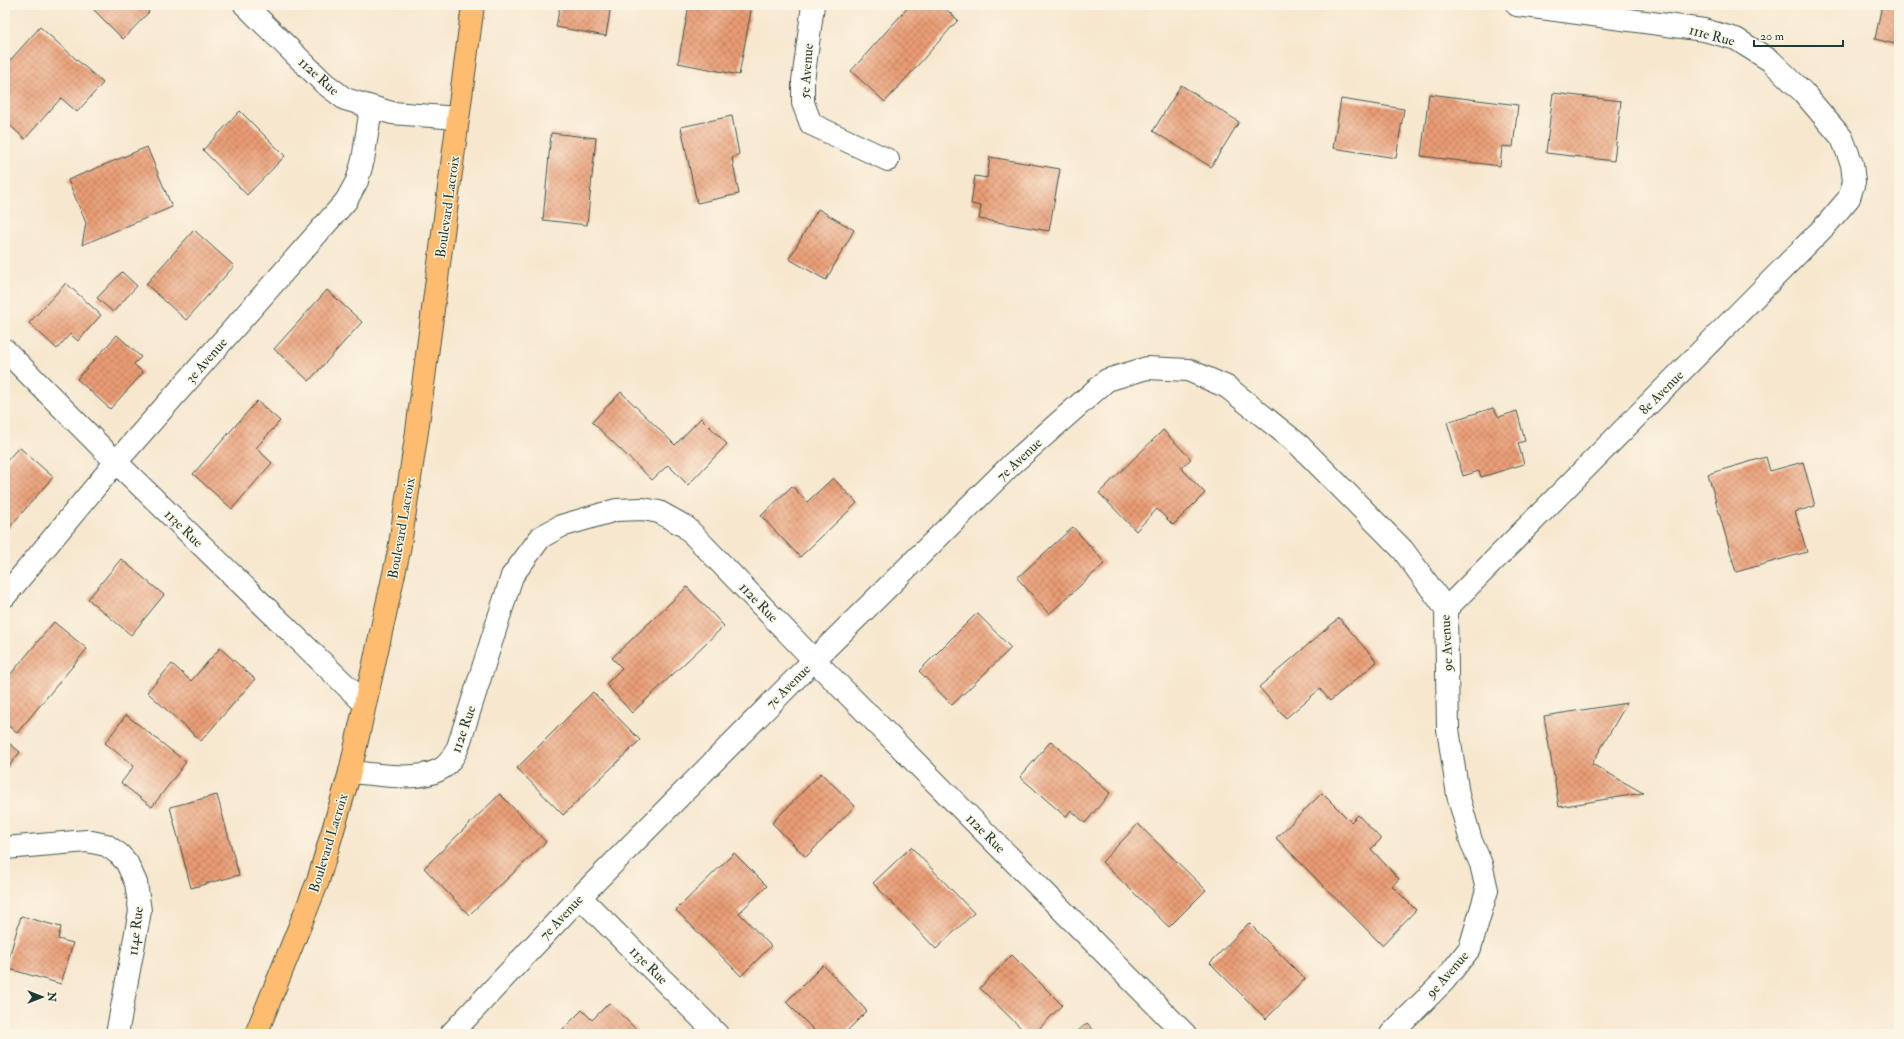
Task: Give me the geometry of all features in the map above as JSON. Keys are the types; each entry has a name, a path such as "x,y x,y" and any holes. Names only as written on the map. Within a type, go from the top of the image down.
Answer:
{"main road":[{"name":"Boulevard Lacroix","path":"256,1034 318,881 350,772 364,703 399,551 418,424 473,5"}],"street":[{"name":"112e Rue","path":"245,5 324,83 345,99 371,108 392,112 458,118"},
{"name":"5e Avenue","path":"813,5 803,81 803,103 811,124 888,160"},
{"name":"111e Rue","path":"1517,5 1704,30 1736,39 1771,61 1803,92 1842,138 1852,164"},
{"name":"3e Avenue","path":"5,596 116,462 346,202 357,181 364,160 371,108"},
{"name":"8e Avenue","path":"1446,609 1827,224 1849,198 1854,182 1852,164"},
{"name":"113e Rue","path":"5,350 116,462 364,703"},
{"name":"9e Avenue","path":"1147,368 1188,370 1226,386 1298,444 1403,550 1446,609 1448,729 1457,788 1471,840 1481,864 1487,890 1470,948 1444,982 1391,1034"},
{"name":"7e Avenue","path":"451,1034 580,897 814,660 1012,464 1107,380 1147,368"},
{"name":"112e Rue","path":"350,772 424,776 440,770 452,758 458,747 512,576 541,537 561,526 616,510 644,509 659,512 686,528 814,660 1185,1034"},
{"name":"114e Rue","path":"5,848 87,841 106,845 119,854 127,863 136,883 140,911 117,1034"},
{"name":"113e Rue","path":"580,897 717,1034"}],"building":[{"path":"89,5 142,5 149,12 123,39"},
{"path":"560,5 611,5 606,36 556,27"},
{"path":"689,5 752,5 739,75 678,63"},
{"path":"910,5 941,5 958,20 885,102 851,71"},
{"path":"1882,5 1899,5 1899,45 1875,39"},
{"path":"40,27 103,83 77,112 61,98 25,139 5,121 5,66"},
{"path":"1181,85 1239,122 1211,167 1153,131"},
{"path":"1553,93 1621,101 1614,161 1546,153"},
{"path":"1429,94 1518,105 1513,147 1502,146 1500,166 1421,156"},
{"path":"1341,99 1404,109 1396,158 1333,148"},
{"path":"240,111 285,156 247,195 203,150"},
{"path":"732,116 739,154 732,158 739,194 697,203 681,127"},
{"path":"551,133 596,138 587,225 543,220"},
{"path":"147,147 172,207 82,245 86,223 68,180"},
{"path":"990,157 1060,169 1049,231 979,219 981,206 971,204 975,176 987,178"},
{"path":"818,209 854,230 826,280 789,259"},
{"path":"194,230 234,266 186,320 146,284"},
{"path":"122,272 137,286 113,312 97,298"},
{"path":"66,283 101,315 78,341 70,334 57,349 29,323"},
{"path":"327,290 362,322 309,381 274,349"},
{"path":"117,335 141,357 134,364 143,373 110,409 77,379"},
{"path":"621,392 675,445 701,418 727,444 688,485 668,465 652,480 592,422"},
{"path":"257,401 280,421 256,448 272,463 232,509 193,474"},
{"path":"1493,408 1499,417 1517,411 1525,441 1518,443 1524,464 1481,477 1479,471 1463,476 1447,422"},
{"path":"1163,430 1191,459 1181,468 1205,493 1173,525 1157,509 1136,531 1099,493"},
{"path":"19,447 53,477 7,530 5,528 5,463"},
{"path":"1766,457 1770,471 1803,462 1815,506 1795,512 1807,552 1736,572 1708,474"},
{"path":"833,478 857,503 800,557 761,516 792,486 807,502"},
{"path":"1073,527 1105,563 1049,614 1017,578"},
{"path":"121,559 164,595 131,635 88,599"},
{"path":"687,587 724,626 632,713 606,684 622,668 612,658"},
{"path":"977,613 1011,648 952,705 919,671"},
{"path":"1339,618 1377,662 1330,701 1320,689 1286,718 1259,687"},
{"path":"54,622 87,649 17,733 5,723 5,681"},
{"path":"220,648 255,679 201,741 147,692 172,664 191,681"},
{"path":"593,692 640,740 563,815 517,768"},
{"path":"1627,703 1592,764 1643,793 1559,807 1544,716"},
{"path":"126,715 186,762 152,807 121,783 134,766 105,743"},
{"path":"5,740 20,752 5,771"},
{"path":"1051,741 1110,793 1085,823 1071,810 1066,817 1020,777"},
{"path":"821,773 855,806 806,857 772,823"},
{"path":"1322,793 1351,822 1358,815 1381,839 1371,849 1399,879 1392,886 1416,910 1382,945 1276,838"},
{"path":"500,794 546,842 469,915 424,868"},
{"path":"217,795 239,875 191,888 170,807"},
{"path":"1138,824 1206,890 1169,927 1102,862"},
{"path":"911,847 974,913 936,949 873,883"},
{"path":"734,853 767,886 739,913 771,946 741,976 676,910"},
{"path":"21,916 61,927 58,939 73,943 61,984 6,968"},
{"path":"1249,923 1305,979 1266,1019 1210,963"},
{"path":"1012,955 1062,1005 1034,1034 1027,1034 980,988"},
{"path":"823,965 867,1011 844,1034 818,1034 786,1002"},
{"path":"609,1003 639,1032 637,1034 558,1034 582,1010 592,1020"},
{"path":"1087,1023 1097,1034 1075,1034"}]}
